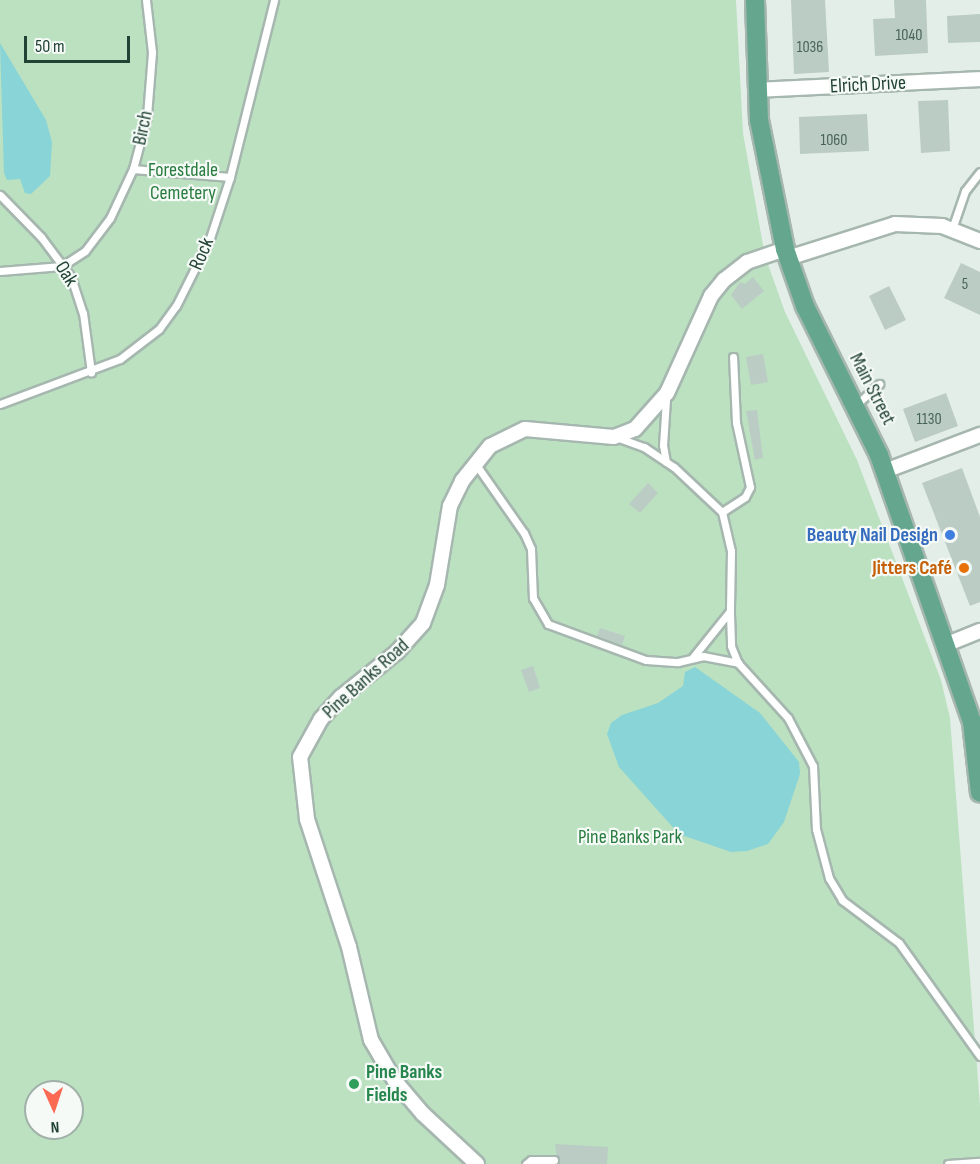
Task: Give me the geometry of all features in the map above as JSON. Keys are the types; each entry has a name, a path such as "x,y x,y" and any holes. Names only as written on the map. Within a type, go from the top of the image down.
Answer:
{"main road":[{"name":"Main Street","path":"755,0 757,90 764,161 786,254 805,306 857,404 885,471 972,722 980,793"}],"street":[{"name":"Elrich Drive","path":"757,90 980,79"},
{"path":"614,437 635,429 667,393 711,297 724,280 747,262 786,254 882,226 927,223 952,229 980,241"},
{"name":"Pine Banks Road","path":"477,1164 396,1082 371,1040 349,947 306,819 300,757 321,719 341,697 397,652 423,623 437,585 450,506 462,481 501,437 525,429 614,437"},
{"path":"885,471 980,435"},
{"path":"945,645 980,631"}],"lane":[{"name":"Birch","path":"62,266 77,259 97,238 132,169 151,87 146,0"},
{"name":"Rock","path":"0,404 91,372 141,344 176,306 210,238 230,177 274,0"},
{"path":"132,169 230,177"},
{"path":"952,229 965,191 980,172"},
{"name":"Oak","path":"0,195 41,237 62,266 78,295 91,372"},
{"path":"0,271 62,266"},
{"path":"722,512 745,497 750,487 736,422 733,357"},
{"path":"857,404 879,384"},
{"path":"666,462 663,445 667,393"},
{"path":"614,437 666,462 722,512 732,558 731,646 738,663 788,718 808,749 813,765 816,829 829,878 842,900 900,943 980,1056"},
{"path":"477,466 524,533 531,549 536,607 548,624 646,660 671,663 693,657 738,663"},
{"path":"693,657 730,611"},
{"path":"526,1164 531,1160 554,1160"},
{"path":"948,1164 980,1162"}],"green space":[{"path":"0,0 736,0 743,133 765,256 785,312 857,460 941,680 950,718 980,1106 980,1164 0,1164"}],"water":[{"path":"0,43 46,120 52,142 50,176 31,194 25,193 20,179 7,180 4,173"},
{"path":"695,667 760,713 799,762 800,774 784,822 768,844 747,851 731,852 679,834 619,767 607,734 611,723 622,715 658,703 683,686 685,672"}],"building":[{"path":"791,0 825,0 829,72 794,74"},
{"path":"894,0 926,0 928,53 875,56 873,19 895,18"},
{"path":"980,14 980,42 948,43 947,16"},
{"path":"948,100 950,151 921,153 918,101"},
{"path":"867,114 869,151 800,154 799,117"},
{"path":"961,263 980,272 980,315 944,298"},
{"path":"753,277 764,291 742,309 731,295 740,282 745,284"},
{"path":"889,286 906,320 885,330 869,296"},
{"path":"763,354 768,382 751,385 746,357"},
{"path":"946,393 958,426 915,442 903,409"},
{"path":"757,410 763,458 755,460 746,411"},
{"path":"962,468 980,517 980,602 970,606 922,483"},
{"path":"648,483 658,493 640,513 629,504"},
{"path":"600,628 625,636 622,645 597,636"},
{"path":"533,666 540,688 529,692 521,670"},
{"path":"555,1144 608,1147 607,1164 558,1164"}],"place":[{"name":"Beauty Nail Design","path":"950,535"},
{"name":"Jitters Café","path":"964,568"},
{"name":"Pine Banks Fields","path":"354,1084"}],"park label":[{"name":"Forestdale Cemetery","path":"183,182"},
{"name":"Pine Banks Park","path":"630,837"}]}
